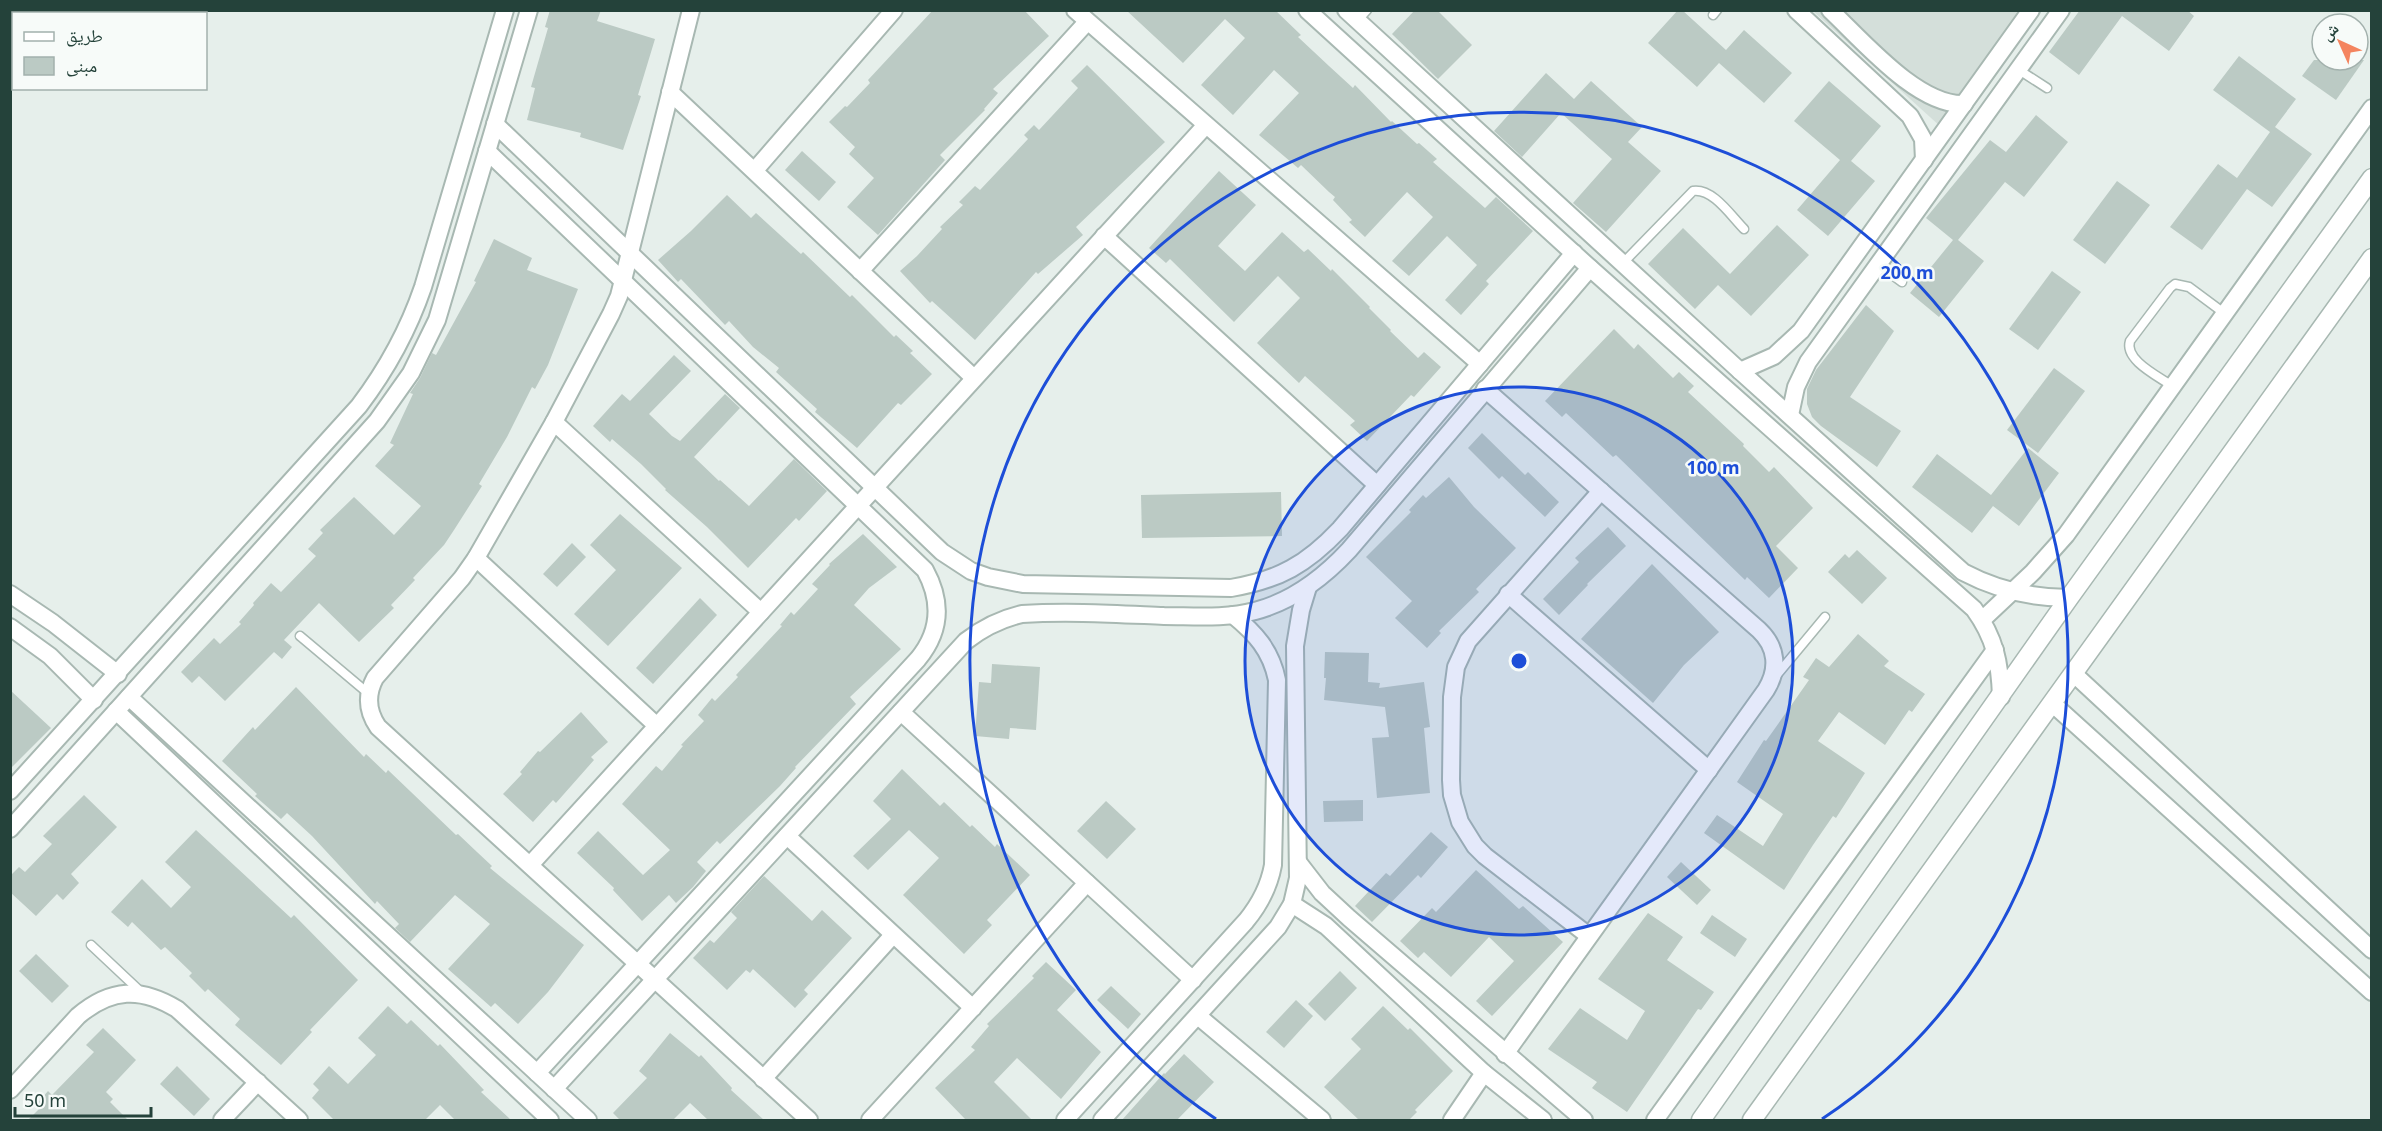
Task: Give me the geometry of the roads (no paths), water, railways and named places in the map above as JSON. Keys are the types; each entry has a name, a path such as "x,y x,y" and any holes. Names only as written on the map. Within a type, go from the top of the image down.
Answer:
{"street":[{"path":"10,791 359,406 391,361 415,312 505,10"},
{"path":"10,829 377,421 400,389 425,347 437,320 529,10"},
{"path":"691,10 619,296 554,422 476,558 462,578 375,678 369,694 369,712 378,727 809,1120"},
{"path":"754,170 894,10"},
{"path":"1307,10 1590,268 1974,609 1982,620 2000,665 2001,697"},
{"path":"1796,10 1891,97 1917,127 1923,139 1924,160"},
{"path":"1830,10 1906,81 1935,99 1955,105 1964,104"},
{"path":"1740,371 1774,356 1801,332 2031,10"},
{"path":"1790,415 1801,373 2061,10"},
{"path":"1357,14 1424,82 1963,572 1987,584 2013,592 2050,598 2069,598"},
{"path":"860,271 1081,16 1480,364"},
{"path":"1891,97 1906,81"},
{"path":"1407,101 1424,82"},
{"path":"670,92 974,378"},
{"path":"1982,620 2013,592 2061,541 2372,108"},
{"path":"495,124 942,552 971,571 1023,584 1231,588 1256,584 1281,575 1303,563 1323,547 1574,253"},
{"path":"530,865 1206,125"},
{"path":"488,151 925,570 931,580 938,614 932,639 918,659 537,1073"},
{"path":"1701,1120 2069,598 2372,178"},
{"path":"1104,236 1377,485"},
{"path":"1752,1120 2372,258"},
{"path":"554,1089 966,641 982,628 1002,619 1023,614 1233,615 1255,611 1282,601 1308,587 1330,570 1349,550 1590,268"},
{"path":"1801,332 1819,347"},
{"path":"1485,389 1766,636 1774,651 1775,660 1772,681 1505,1054"},
{"path":"554,422 761,612"},
{"path":"1589,936 1485,856 1467,834 1455,809 1451,780 1452,697 1456,667 1468,641 1601,491"},
{"path":"476,558 657,726"},
{"path":"1102,1120 1278,927 1292,904 1298,878 1294,655 1299,618 1308,587"},
{"path":"10,594 53,623 118,674"},
{"path":"1508,594 1709,770"},
{"path":"1065,1120 1256,909 1270,881 1273,865 1277,680 1266,648 1252,631 1233,615"},
{"path":"10,627 50,656 94,700"},
{"path":"1655,1120 1995,650"},
{"path":"2074,674 2372,950"},
{"path":"129,697 588,1120"},
{"path":"2053,704 2372,992"},
{"path":"116,711 549,1120"},
{"path":"901,712 1193,980"},
{"path":"787,836 973,1008"},
{"path":"1297,861 1322,893 1404,967 1584,1120"},
{"path":"870,1120 1087,883"},
{"path":"1292,904 1326,926 1484,1073 1543,1120"},
{"path":"763,1079 893,935"},
{"path":"1389,983 1404,967"},
{"path":"10,1090 90,1006 104,998 123,993 142,993 161,999 177,1009 299,1120"},
{"path":"1198,1016 1322,1120"},
{"path":"1452,1120 1484,1073"},
{"path":"222,1120 258,1082"}],"lane":[{"path":"2019,70 2047,88"},
{"path":"1623,263 1693,191 1699,190 1710,195 1744,229"},
{"path":"1879,265 1902,282"},
{"path":"2172,386 2132,357 2128,349 2130,341 2175,284 2189,287 2224,313"},
{"path":"1772,681 1825,617"},
{"path":"300,636 369,694"},
{"path":"91,945 142,993"}]}
